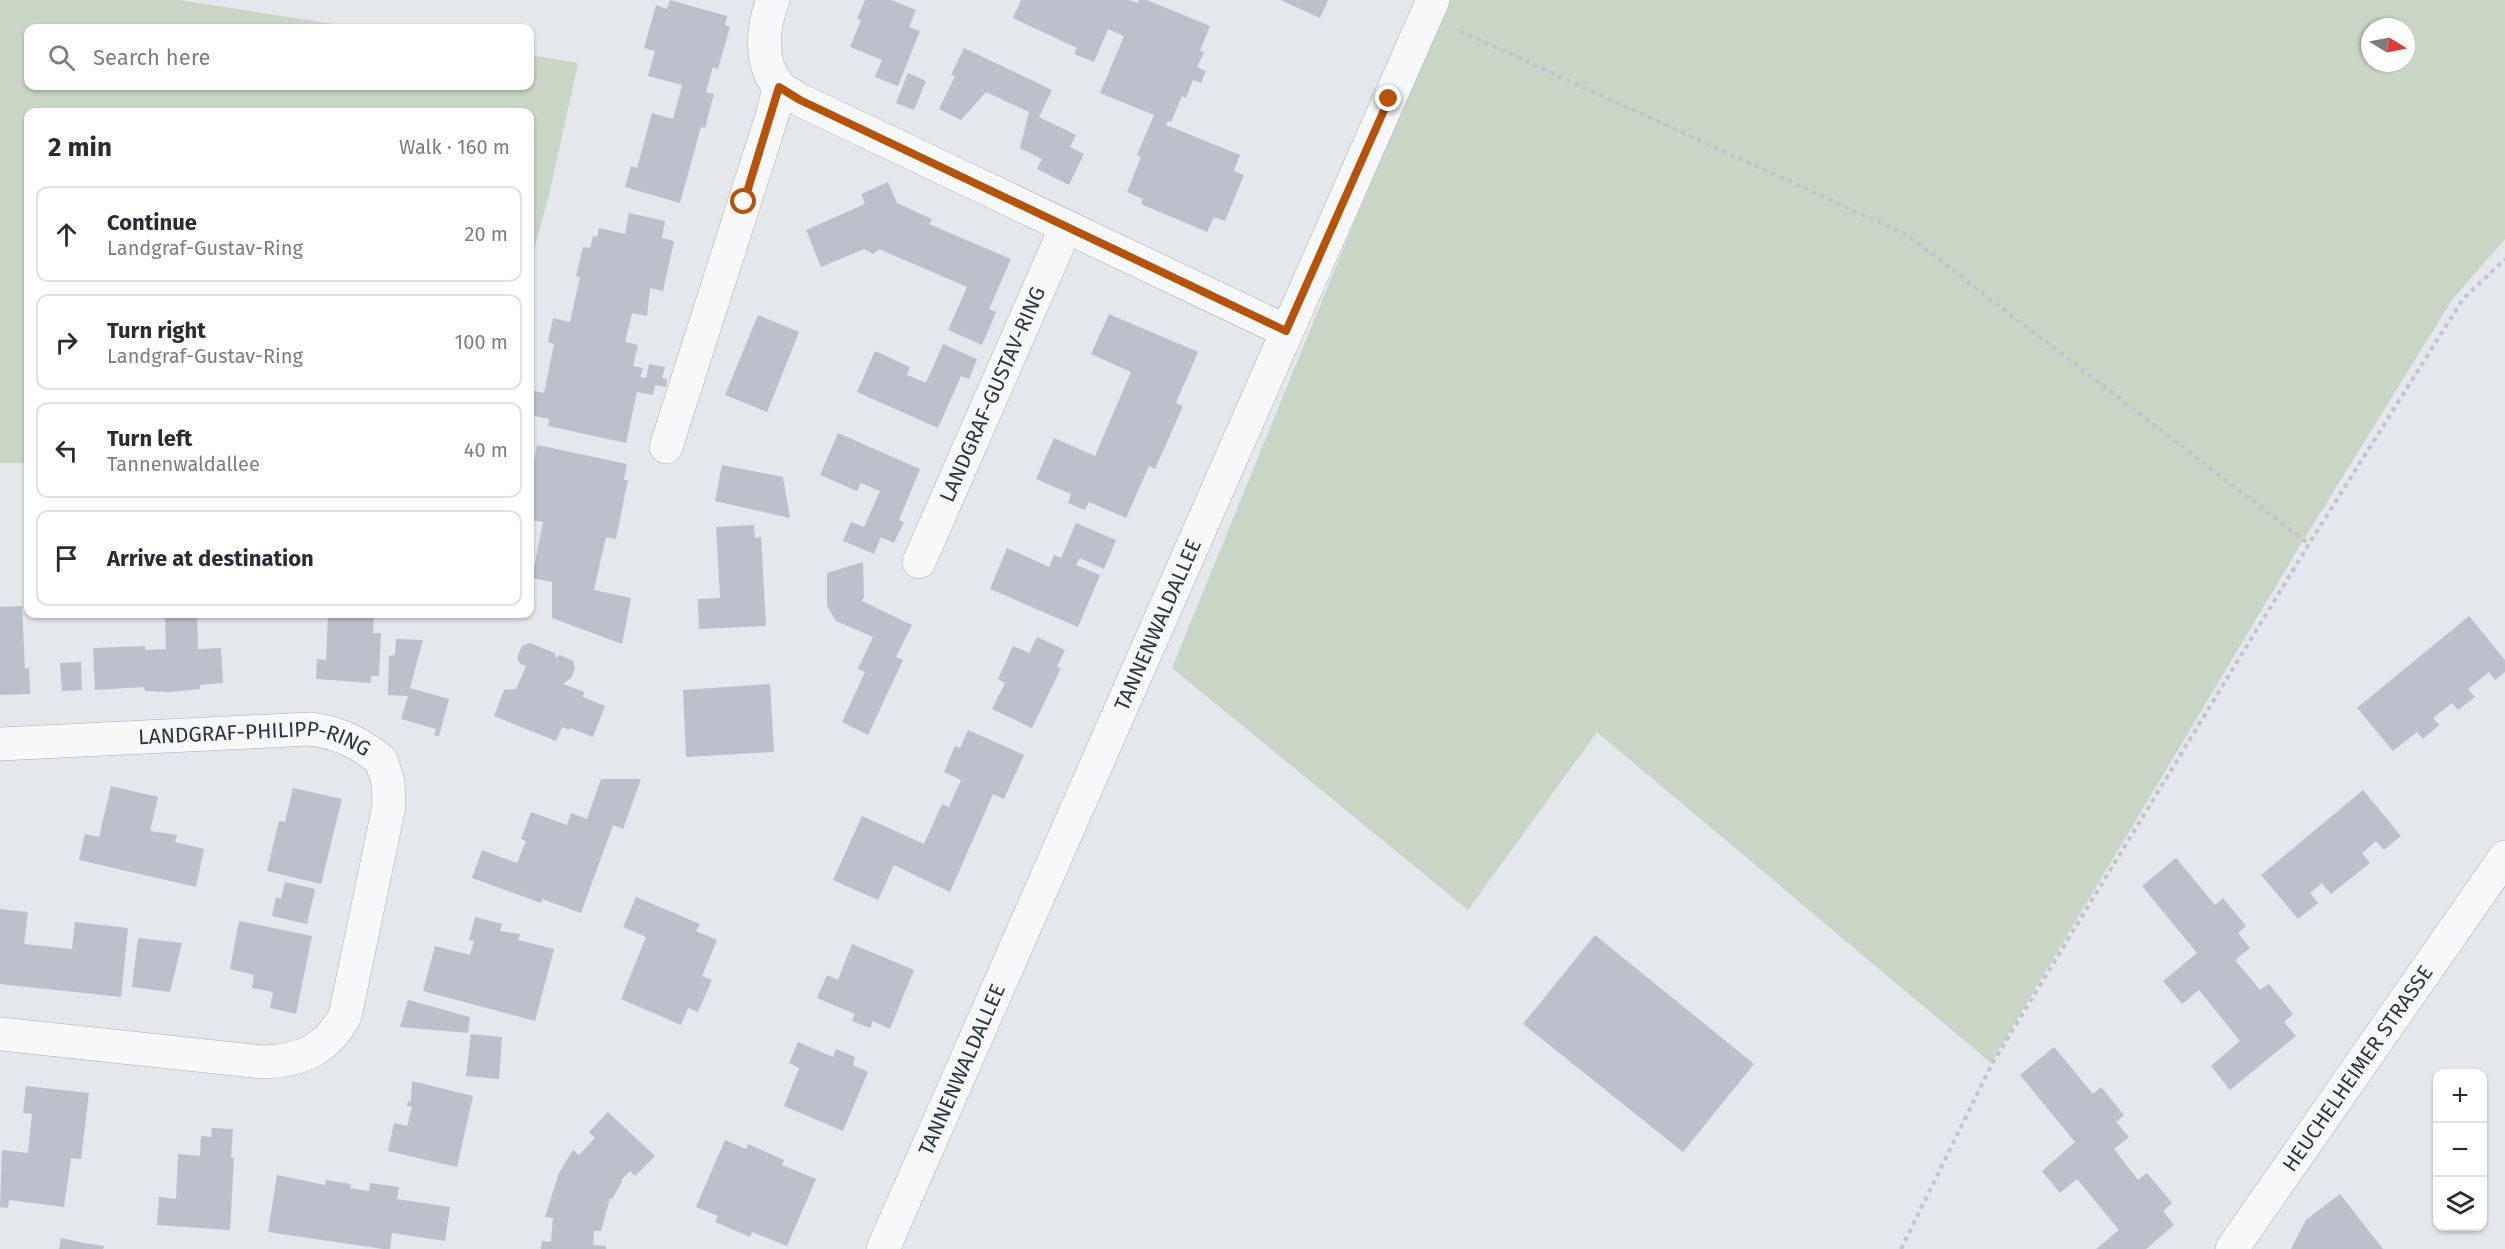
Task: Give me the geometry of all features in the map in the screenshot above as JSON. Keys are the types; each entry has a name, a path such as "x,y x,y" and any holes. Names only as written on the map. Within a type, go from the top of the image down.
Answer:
{"street":[{"path":"773,0 764,34 768,62 779,87 800,100 1286,331"},
{"name":"TANNENWALDALLEE","path":"883,1249 1430,8"},
{"path":"666,447 779,87"},
{"name":"LANDGRAF-GUSTAV-RING","path":"919,562 1066,227"},
{"name":"LANDGRAF-PHILIPP-RING","path":"0,744 310,729 325,731 345,737 381,760 388,782 389,806 345,1017 327,1040 310,1053 296,1060 262,1062 0,1034"},
{"name":"HEUCHELHEIMER STRASSE","path":"2232,1249 2495,895 2505,857"}],"path":[{"path":"1430,8 1907,235 2309,544"},
{"path":"1901,1249 1992,1064 2309,544 2463,299 2505,259"}],"green space":[{"path":"0,0 179,0 333,24 24,24 24,90 534,90 534,56 578,63 550,191 534,249 534,108 24,108 24,463 0,463"},
{"path":"1445,0 2505,0 2505,239 2452,300 2295,554 1991,1063 1597,732 1468,910 1172,668"}],"building":[{"path":"670,0 727,16 725,25 730,27 718,69 713,67 706,92 714,94 705,128 701,127 680,203 625,187 631,166 637,168 652,113 673,119 682,85 648,76 655,51 644,48 656,5 667,9"},
{"path":"865,0 891,0 916,10 909,27 920,31 898,86 875,77 882,60 850,47 861,20 857,19"},
{"path":"1021,0 1129,0 1137,3 1139,0 1147,0 1210,26 1200,51 1204,52 1197,67 1206,71 1201,83 1193,80 1186,98 1182,96 1171,122 1168,121 1166,125 1240,155 1234,171 1244,175 1225,221 1214,217 1207,232 1141,204 1143,199 1127,192 1141,157 1137,155 1154,115 1100,93 1124,36 1108,29 1094,62 1074,54 1077,48 1013,18"},
{"path":"1280,0 1328,0 1320,18"},
{"path":"964,48 1052,90 1039,117 1076,135 1070,147 1084,154 1069,185 1037,169 1042,159 1020,148 1029,112 986,92 961,120 939,109 955,76 951,75"},
{"path":"908,73 926,81 914,110 896,103"},
{"path":"888,182 897,203 932,219 929,224 1011,259 989,309 996,312 982,345 948,330 967,287 879,249 873,254 864,249 821,267 806,230 865,204 861,194"},
{"path":"629,213 665,221 662,238 674,241 663,291 650,288 647,316 632,313 625,342 638,345 633,366 643,368 640,377 646,378 649,364 665,367 662,378 667,379 666,387 655,385 653,395 637,392 626,443 548,426 549,419 534,416 534,391 544,393 554,344 548,342 553,318 570,322 580,277 576,276 583,247 590,248 593,236 597,237 599,228 625,234"},
{"path":"1109,314 1198,352 1176,403 1183,406 1155,469 1149,466 1126,518 1089,502 1085,510 1068,503 1071,494 1036,479 1054,438 1095,456 1131,372 1091,354"},
{"path":"758,315 799,332 767,412 725,395"},
{"path":"943,344 977,359 969,379 961,376 938,428 857,392 875,351 910,367 907,375 926,383"},
{"path":"838,433 920,469 899,520 904,522 894,543 881,537 874,554 843,541 851,522 864,527 880,491 861,483 857,491 820,475"},
{"path":"537,445 627,464 624,480 628,480 616,539 606,537 594,590 631,598 622,644 552,618 552,582 534,578 543,522 534,521 534,461"},
{"path":"722,465 783,477 790,518 715,501"},
{"path":"1076,523 1116,540 1104,569 1080,558 1076,565 1100,575 1078,627 990,589 1007,548 1049,567 1054,555 1061,558"},
{"path":"754,525 755,538 761,537 766,626 699,629 698,599 720,598 716,527"},
{"path":"863,562 864,597 862,601 912,625 896,657 903,660 868,735 842,722 865,672 858,669 873,637 836,621 827,606 827,573"},
{"path":"22,606 25,669 29,668 30,694 0,695 0,607"},
{"path":"2469,616 2505,660 2505,672 2495,680 2489,672 2468,689 2475,697 2458,710 2452,703 2433,718 2439,725 2423,739 2417,732 2393,751 2357,708"},
{"path":"165,618 197,618 198,649 221,648 223,683 200,685 200,689 169,692 145,691 144,687 95,690 93,648 145,646 145,650 166,649"},
{"path":"328,618 374,618 373,633 381,633 379,676 371,676 371,683 316,679 317,659 326,660"},
{"path":"1037,637 1065,650 1057,667 1061,668 1032,728 992,709 1005,683 998,679 1013,646 1029,653"},
{"path":"396,639 423,640 410,688 449,699 439,736 434,735 436,729 401,719 408,696 388,695 389,656 395,655"},
{"path":"530,643 555,653 556,658 560,655 573,661 575,668 571,678 563,684 584,692 583,697 605,706 593,737 562,727 556,741 494,716 504,690 516,689 526,666 520,664 517,658 522,646"},
{"path":"81,662 82,690 62,691 60,663"},
{"path":"770,684 774,752 686,757 683,690"},
{"path":"968,730 1024,755 1004,799 993,794 950,892 894,865 878,900 833,880 862,816 924,844 942,804 949,807 961,780 944,772 955,746 960,748"},
{"path":"601,779 641,779 623,829 613,825 581,913 542,899 541,903 472,878 482,850 517,863 526,841 521,839 531,812 567,825 571,813 587,819"},
{"path":"111,786 158,797 150,831 177,835 175,842 204,849 196,887 79,860 85,834 99,837"},
{"path":"293,788 342,799 321,884 267,871 279,821 285,822"},
{"path":"2363,790 2401,836 2384,850 2376,841 2362,853 2370,863 2331,894 2322,883 2310,893 2318,903 2298,919 2261,875"},
{"path":"2176,858 2215,905 2223,898 2246,926 2238,933 2250,948 2235,960 2260,990 2269,984 2293,1014 2284,1022 2296,1036 2230,1090 2211,1066 2240,1041 2199,990 2182,1004 2163,981 2197,953 2142,886"},
{"path":"285,882 315,889 307,924 272,916 276,897 281,899"},
{"path":"636,897 700,924 696,931 717,940 702,976 712,980 698,1012 688,1008 681,1025 621,999 646,937 623,927"},
{"path":"0,909 28,912 24,944 72,949 75,922 128,928 121,997 0,984"},
{"path":"475,917 502,924 500,931 520,934 518,940 554,949 535,1021 423,991 435,946 470,955 474,941 469,940"},
{"path":"239,921 312,936 296,1014 270,1008 273,992 252,988 254,975 230,969"},
{"path":"1595,935 1754,1064 1683,1152 1523,1024"},
{"path":"138,938 182,943 170,992 132,987"},
{"path":"852,944 914,970 890,1029 873,1021 870,1028 852,1021 855,1014 817,998 827,975 838,980"},
{"path":"408,1000 470,1017 468,1033 400,1027"},
{"path":"471,1034 502,1037 499,1079 466,1076"},
{"path":"798,1042 833,1057 836,1049 855,1057 853,1065 868,1072 843,1131 784,1106 799,1068 789,1063"},
{"path":"2054,1047 2093,1094 2101,1087 2124,1115 2116,1122 2129,1137 2114,1149 2138,1180 2147,1173 2172,1203 2163,1211 2174,1225 2146,1249 2096,1249 2119,1230 2077,1179 2060,1193 2042,1171 2075,1142 2020,1075"},
{"path":"412,1081 473,1096 457,1167 388,1151 394,1123 407,1126 412,1107 407,1106 408,1101 411,1102"},
{"path":"26,1086 89,1093 81,1159 71,1158 64,1207 9,1200 8,1208 0,1207 2,1150 28,1153 32,1114 23,1113"},
{"path":"608,1112 655,1156 635,1176 630,1171 621,1180 612,1199 610,1198 601,1231 594,1231 593,1245 606,1246 606,1249 541,1249 542,1241 551,1242 553,1218 545,1217 559,1173 573,1150 579,1155 595,1138 589,1132"},
{"path":"212,1128 233,1129 231,1158 234,1158 230,1230 157,1225 159,1197 176,1199 178,1154 200,1156 201,1136 211,1137"},
{"path":"725,1140 746,1149 748,1144 784,1160 782,1165 816,1179 787,1246 752,1232 750,1237 715,1222 718,1216 696,1207"},
{"path":"277,1175 325,1185 326,1180 351,1184 350,1188 369,1191 370,1183 399,1187 397,1199 450,1207 445,1241 392,1233 390,1249 383,1249 268,1232"},
{"path":"2340,1194 2383,1249 2291,1249 2306,1220"},
{"path":"61,1238 104,1246 103,1249 59,1249"}],"route":[{"path":"744,202 773,113 779,87 800,100 1286,331 1389,99"}]}
